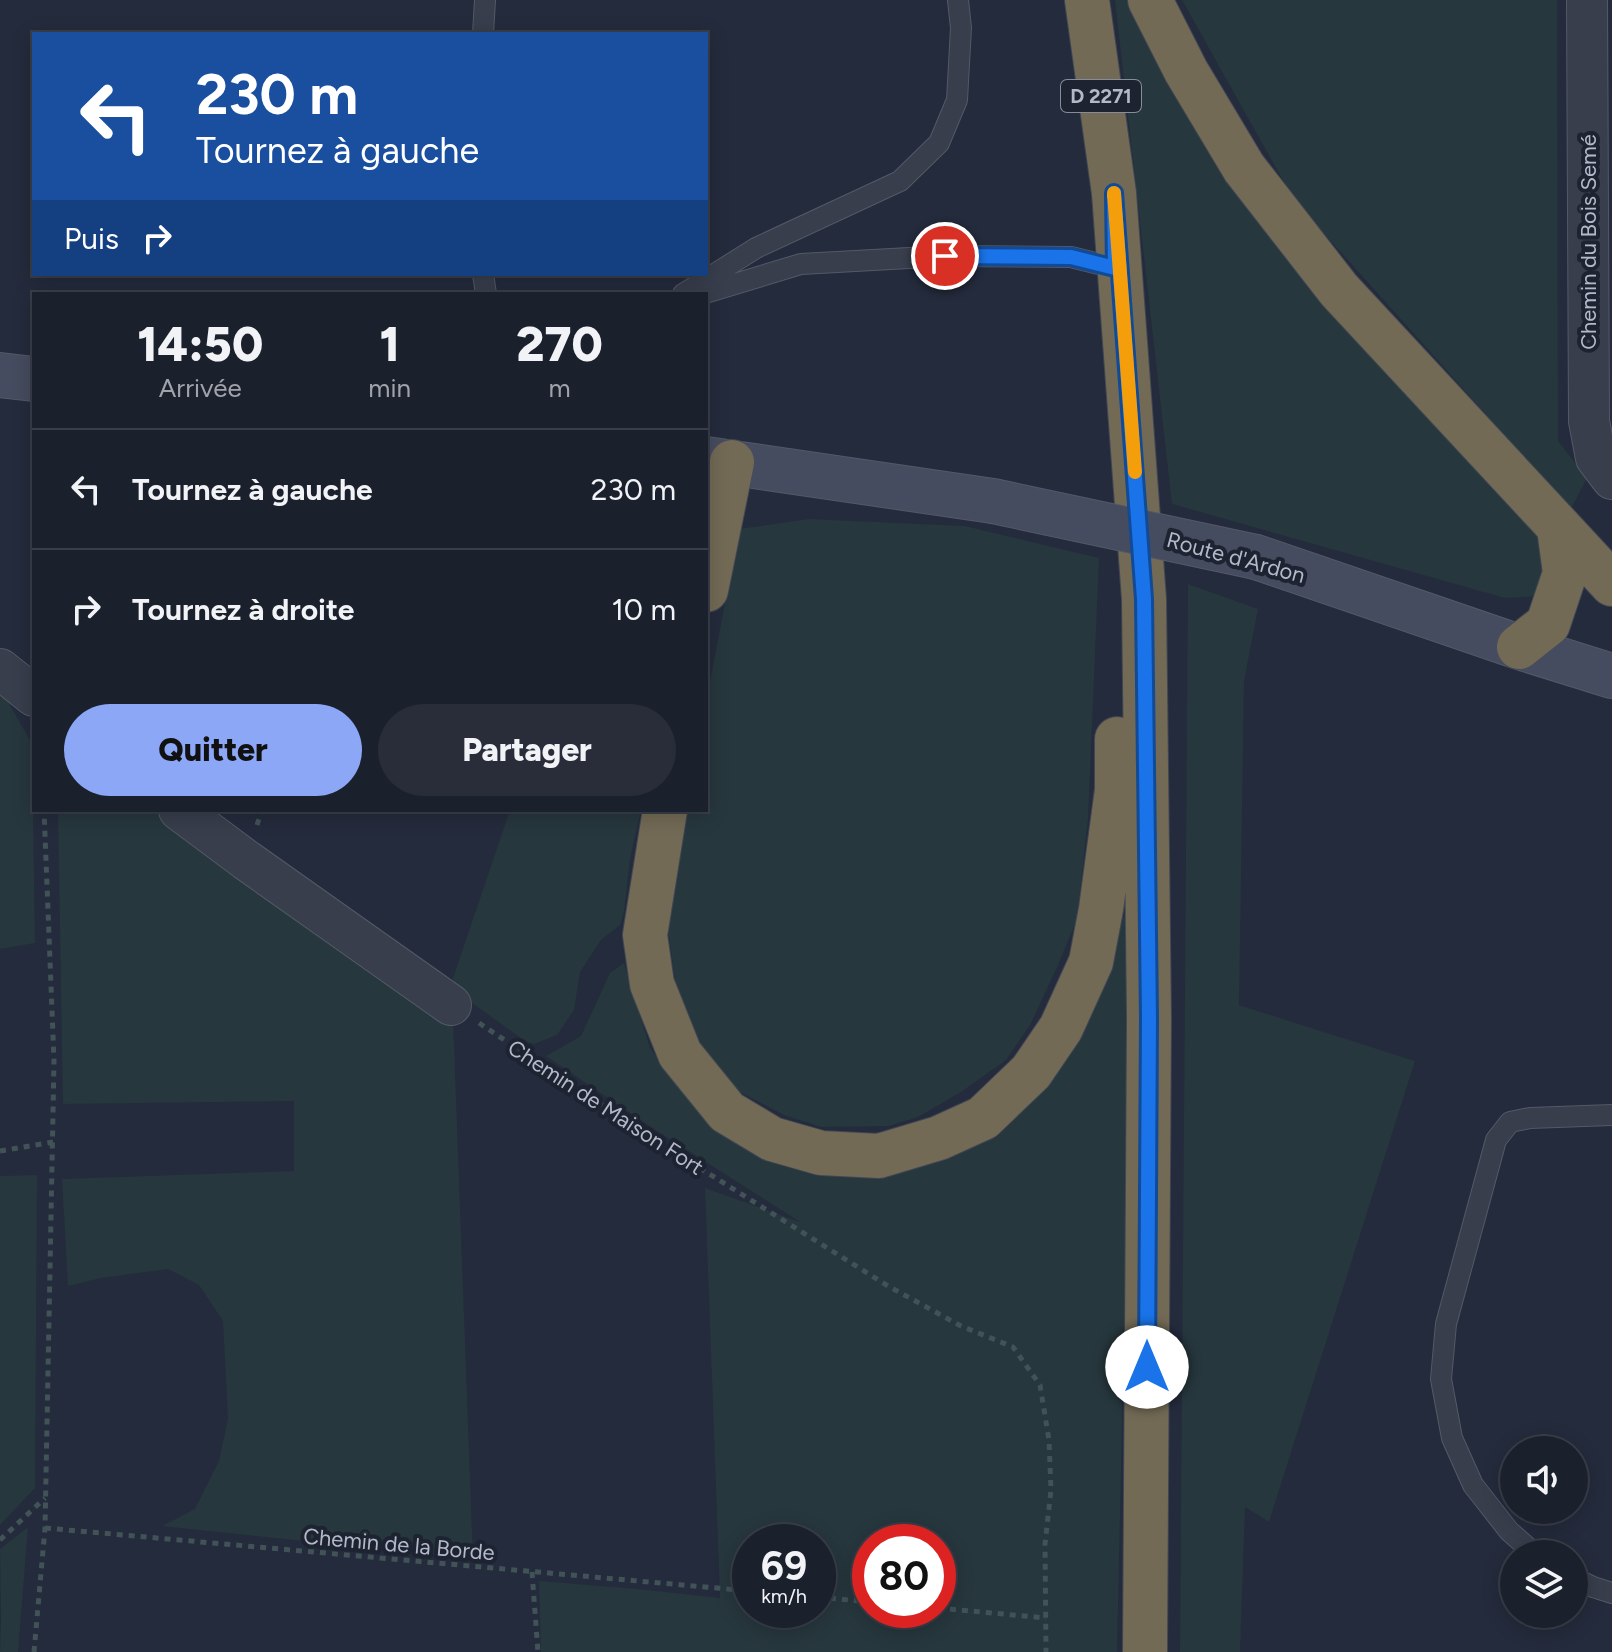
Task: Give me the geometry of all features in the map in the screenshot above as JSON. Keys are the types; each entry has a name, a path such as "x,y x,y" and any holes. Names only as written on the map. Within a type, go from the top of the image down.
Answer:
{"highway":[{"name":"D 2271","path":"1087,0 1114,193 1144,599 1149,1018 1145,1652"},
{"path":"1150,0 1186,71 1244,168 1339,290 1612,584"},
{"path":"665,812 645,935 652,984 680,1054 727,1112 772,1139 821,1153 879,1156 939,1138 983,1118 1031,1072 1061,1028 1091,962 1117,790 1114,193"},
{"path":"708,570 719,460"},
{"path":"1519,647 1548,624 1565,573 1559,528"}],"main road":[{"path":"0,375 32,379"},
{"name":"Route d'Ardon","path":"719,460 993,501 1256,557 1612,676"}],"street":[{"name":"Chemin du Bois Semé","path":"1587,0 1589,421 1596,458 1612,479"},
{"path":"0,669 32,694"},
{"path":"182,812 451,1005"}],"lane":[{"path":"483,32 485,0"},
{"path":"686,292 756,248 900,181 939,143 957,100 961,28 958,0"},
{"path":"708,292 801,264 945,256 1071,257 1115,268"},
{"path":"1519,1540 1473,1485 1452,1438 1441,1379 1446,1324 1496,1140 1510,1122 1530,1118 1612,1115"},
{"path":"1588,1585 1612,1593"}],"path":[{"path":"34,1652 45,1528 54,1061 44,812"},
{"name":"Chemin de Maison Fort","path":"451,1005 644,1133 888,1286 961,1326 1013,1347 1040,1385 1049,1440 1051,1490 1045,1544 1046,1618"},
{"path":"0,1151 53,1142"},
{"path":"0,1540 46,1498"},
{"name":"Chemin de la Borde","path":"45,1528 732,1589"},
{"path":"532,1572 538,1652"},
{"path":"956,1610 1046,1618 1046,1652"}],"shaded area":[{"path":"1115,0 1133,0 1545,543 1540,596 1505,598 1172,504"},
{"path":"1182,0 1557,0 1558,441 1587,478 1571,509 1294,200"},
{"path":"809,519 965,526 1099,558 1088,819 1077,919 1030,1025 1006,1060 918,1117 889,1126 821,1127 784,1115 740,1092 704,1056 679,1009 666,913 686,812 708,812 708,692 739,529"},
{"path":"1188,584 1258,609 1244,681 1239,1005 1415,1061 1269,1522 1245,1507 1240,1652 1180,1652"},
{"path":"0,692 32,744 35,943 0,949"},
{"path":"58,812 167,812 453,1018 473,1559 162,1526 195,1509 219,1461 228,1418 223,1321 199,1285 168,1269 68,1286 62,1179 294,1171 294,1101 63,1104"},
{"path":"509,812 641,812 620,925 601,940 580,972 574,1010 557,1035 534,1044 525,1041 450,987"},
{"path":"1119,915 1133,918 1117,1652 541,1652 539,1581 720,1598 705,1188 800,1222 546,1056 581,1036 610,973 624,963 650,1048 679,1088 725,1127 775,1158 973,1137"},
{"path":"37,1175 35,1488 0,1525 0,1176"},
{"path":"28,1527 18,1652 0,1652 0,1549"}],"slow traffic":[{"path":"1114,197 1114,193 1135,472"}],"route":[{"path":"945,256 1071,257 1115,268 1114,193 1144,599 1149,1018 1147,1367"}]}
